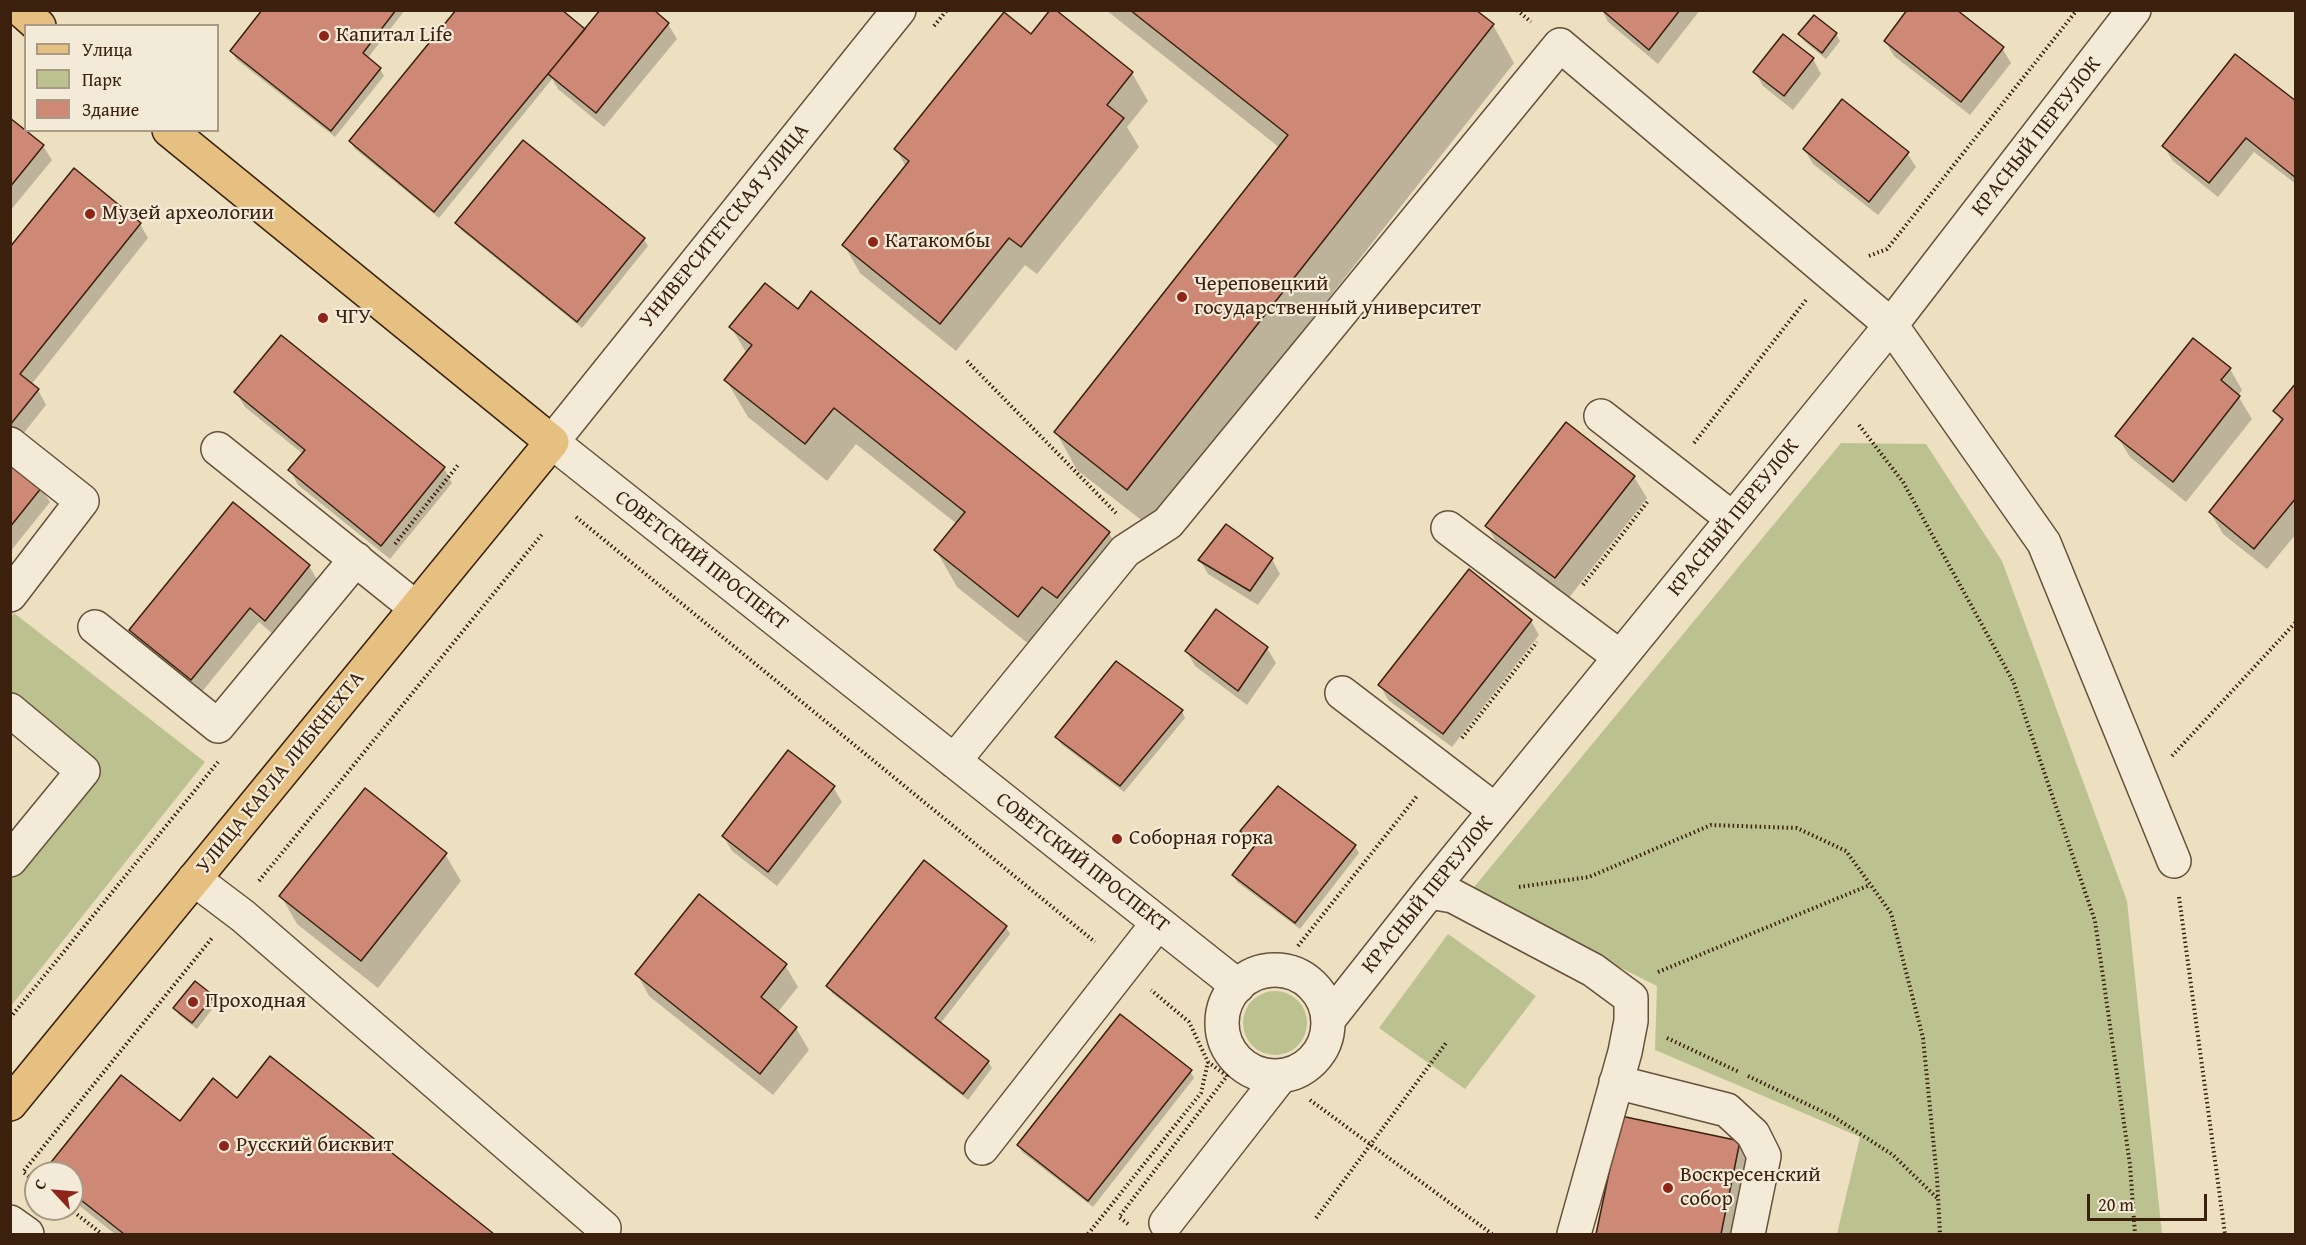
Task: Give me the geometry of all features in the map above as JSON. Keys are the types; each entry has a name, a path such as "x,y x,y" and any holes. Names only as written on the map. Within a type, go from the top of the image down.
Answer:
{"main road":[{"path":"21,10 37,24"},
{"name":"СОВЕТСКИЙ ПРОСПЕКТ","path":"171,132 552,442"},
{"name":"УЛИЦА КАРЛА ЛИБКНЕХТА","path":"10,1104 552,442"}],"street":[{"name":"УНИВЕРСИТЕТСКАЯ УЛИЦА","path":"552,442 899,10"},
{"name":"КРАСНЫЙ ПЕРЕУЛОК","path":"1328,1020 1428,892 1891,325 2134,10"},
{"path":"954,761 1125,551 1168,523 1560,45 1891,325 2044,543 2174,861"},
{"path":"1601,416 1733,519"},
{"name":"СОВЕТСКИЙ ПРОСПЕКТ","path":"552,442 1238,986"},
{"path":"10,444 82,501 10,595"},
{"path":"218,449 416,608"},
{"path":"1448,528 1620,657"},
{"path":"95,627 218,726 356,559"},
{"path":"1342,693 1495,810"},
{"path":"10,710 82,771 10,860"},
{"path":"194,879 234,910 604,1228"},
{"path":"1428,892 1453,896 1593,970 1631,998 1631,1021 1574,1234"},
{"path":"982,1148 1158,923"},
{"path":"1271,969 1294,973 1314,986 1326,1006 1328,1020 1329,1030 1320,1053 1303,1070 1280,1077 1256,1074 1236,1060 1224,1040 1222,1016 1230,993 1248,977 1271,969"},
{"path":"1166,1223 1280,1077"},
{"path":"1616,1082 1727,1110 1753,1134 1764,1156 1749,1234"},
{"path":"10,1222 27,1234"}],"path":[{"path":"967,361 1142,540"},
{"path":"1854,419 1903,482 2013,681 2095,921 2130,1166 2135,1234"},
{"path":"576,517 1093,939 1123,968 1189,1022 1208,1062 1227,1076 1119,1216 1131,1226"},
{"path":"32,1161 543,533"},
{"path":"2144,787 2295,622"},
{"path":"1510,888 1589,877 1712,825 1797,828 1846,851 1891,914 1923,1038 1937,1178 1940,1234"},
{"path":"2174,861 2225,1234"},
{"path":"1618,988 1870,885"},
{"path":"1631,1021 1834,1117 1893,1155 1937,1198"},
{"path":"1316,1218 1446,1043"},
{"path":"1088,1234 1201,1094 1208,1062"},
{"path":"1306,1097 1492,1234"},
{"path":"84,1220 102,1234"}],"green space":[{"path":"1841,443 1926,444 2002,561 2127,901 2162,1234 1837,1234 1860,1137 1655,1050 1657,986 1470,892"},
{"path":"14,613 205,762 11,1006 10,875 100,770 11,696 10,618"},
{"path":"1448,934 1536,996 1465,1089 1379,1028"},
{"path":"1275,991 1293,996 1298,1000 1302,1005 1307,1023 1302,1041 1298,1046 1293,1050 1275,1055 1257,1050 1252,1046 1248,1041 1243,1023 1248,1005 1252,1000 1257,996"}],"building":[{"path":"262,10 396,10 363,53 381,68 331,131 230,51"},
{"path":"456,10 562,10 585,29 434,212 349,141"},
{"path":"600,10 654,10 669,23 596,113 548,74"},
{"path":"1050,10 1056,10 1133,72 1107,105 1124,118 1021,247 1009,238 940,324 842,245 909,161 894,149 1004,12 1031,34"},
{"path":"1130,10 1476,10 1494,24 1127,490 1054,432 1288,135"},
{"path":"1602,10 1680,10 1649,50"},
{"path":"1907,10 1957,10 2004,47 1961,102 1884,41"},
{"path":"1814,15 1837,33 1822,53 1798,34"},
{"path":"1783,34 1814,58 1784,96 1753,72"},
{"path":"2235,54 2296,101 2296,178 2246,138 2209,183 2162,146"},
{"path":"1842,99 1909,152 1869,202 1803,149"},
{"path":"10,118 24,129 24,132 28,132 44,145 10,187"},
{"path":"523,140 645,238 577,322 455,223"},
{"path":"74,168 141,223 20,374 39,389 10,425 10,247"},
{"path":"765,283 798,309 811,291 1110,532 1057,598 1042,587 1018,617 934,550 965,512 834,408 805,444 724,380 752,345 729,327"},
{"path":"281,335 445,467 381,546 288,470 305,450 234,392"},
{"path":"2193,338 2231,368 2221,380 2240,396 2173,482 2115,436"},
{"path":"2296,383 2296,498 2254,549 2209,512 2283,419 2273,411"},
{"path":"1566,422 1635,476 1555,578 1485,526"},
{"path":"10,462 42,487 10,527"},
{"path":"233,502 310,565 265,621 250,608 191,680 129,630"},
{"path":"1226,524 1273,558 1250,591 1198,560"},
{"path":"1469,569 1532,620 1443,734 1378,685"},
{"path":"1216,609 1268,647 1238,691 1185,651"},
{"path":"1116,661 1183,710 1120,786 1055,737"},
{"path":"788,750 835,786 768,872 722,836"},
{"path":"1278,786 1356,845 1295,923 1232,875 1256,844 1240,831"},
{"path":"365,788 447,853 361,961 279,896"},
{"path":"924,860 1007,926 935,1018 989,1061 963,1094 826,986"},
{"path":"699,894 787,964 761,997 797,1027 760,1074 635,974"},
{"name":"Проходная","path":"195,981 214,996 192,1023 173,1008"},
{"path":"1120,1014 1192,1070 1088,1201 1017,1145"},
{"name":"Русский бисквит","path":"270,1056 494,1234 124,1234 84,1202 84,1161 52,1161 121,1075 180,1121 213,1078 237,1098"},
{"name":"Воскресенский собор","path":"1621,1116 1740,1141 1721,1234 1596,1234"}],"place":[{"name":"Капитал Life","path":"324,36"},
{"name":"Музей археологии","path":"90,214"},
{"name":"Катакомбы","path":"873,242"},
{"name":"Череповецкий государственный университет","path":"1182,297"},
{"name":"ЧГУ","path":"323,318"},
{"name":"Соборная горка","path":"1117,839"},
{"name":"Проходная","path":"193,1002"},
{"name":"Русский бисквит","path":"224,1146"},
{"name":"Воскресенский собор","path":"1668,1188"}]}
